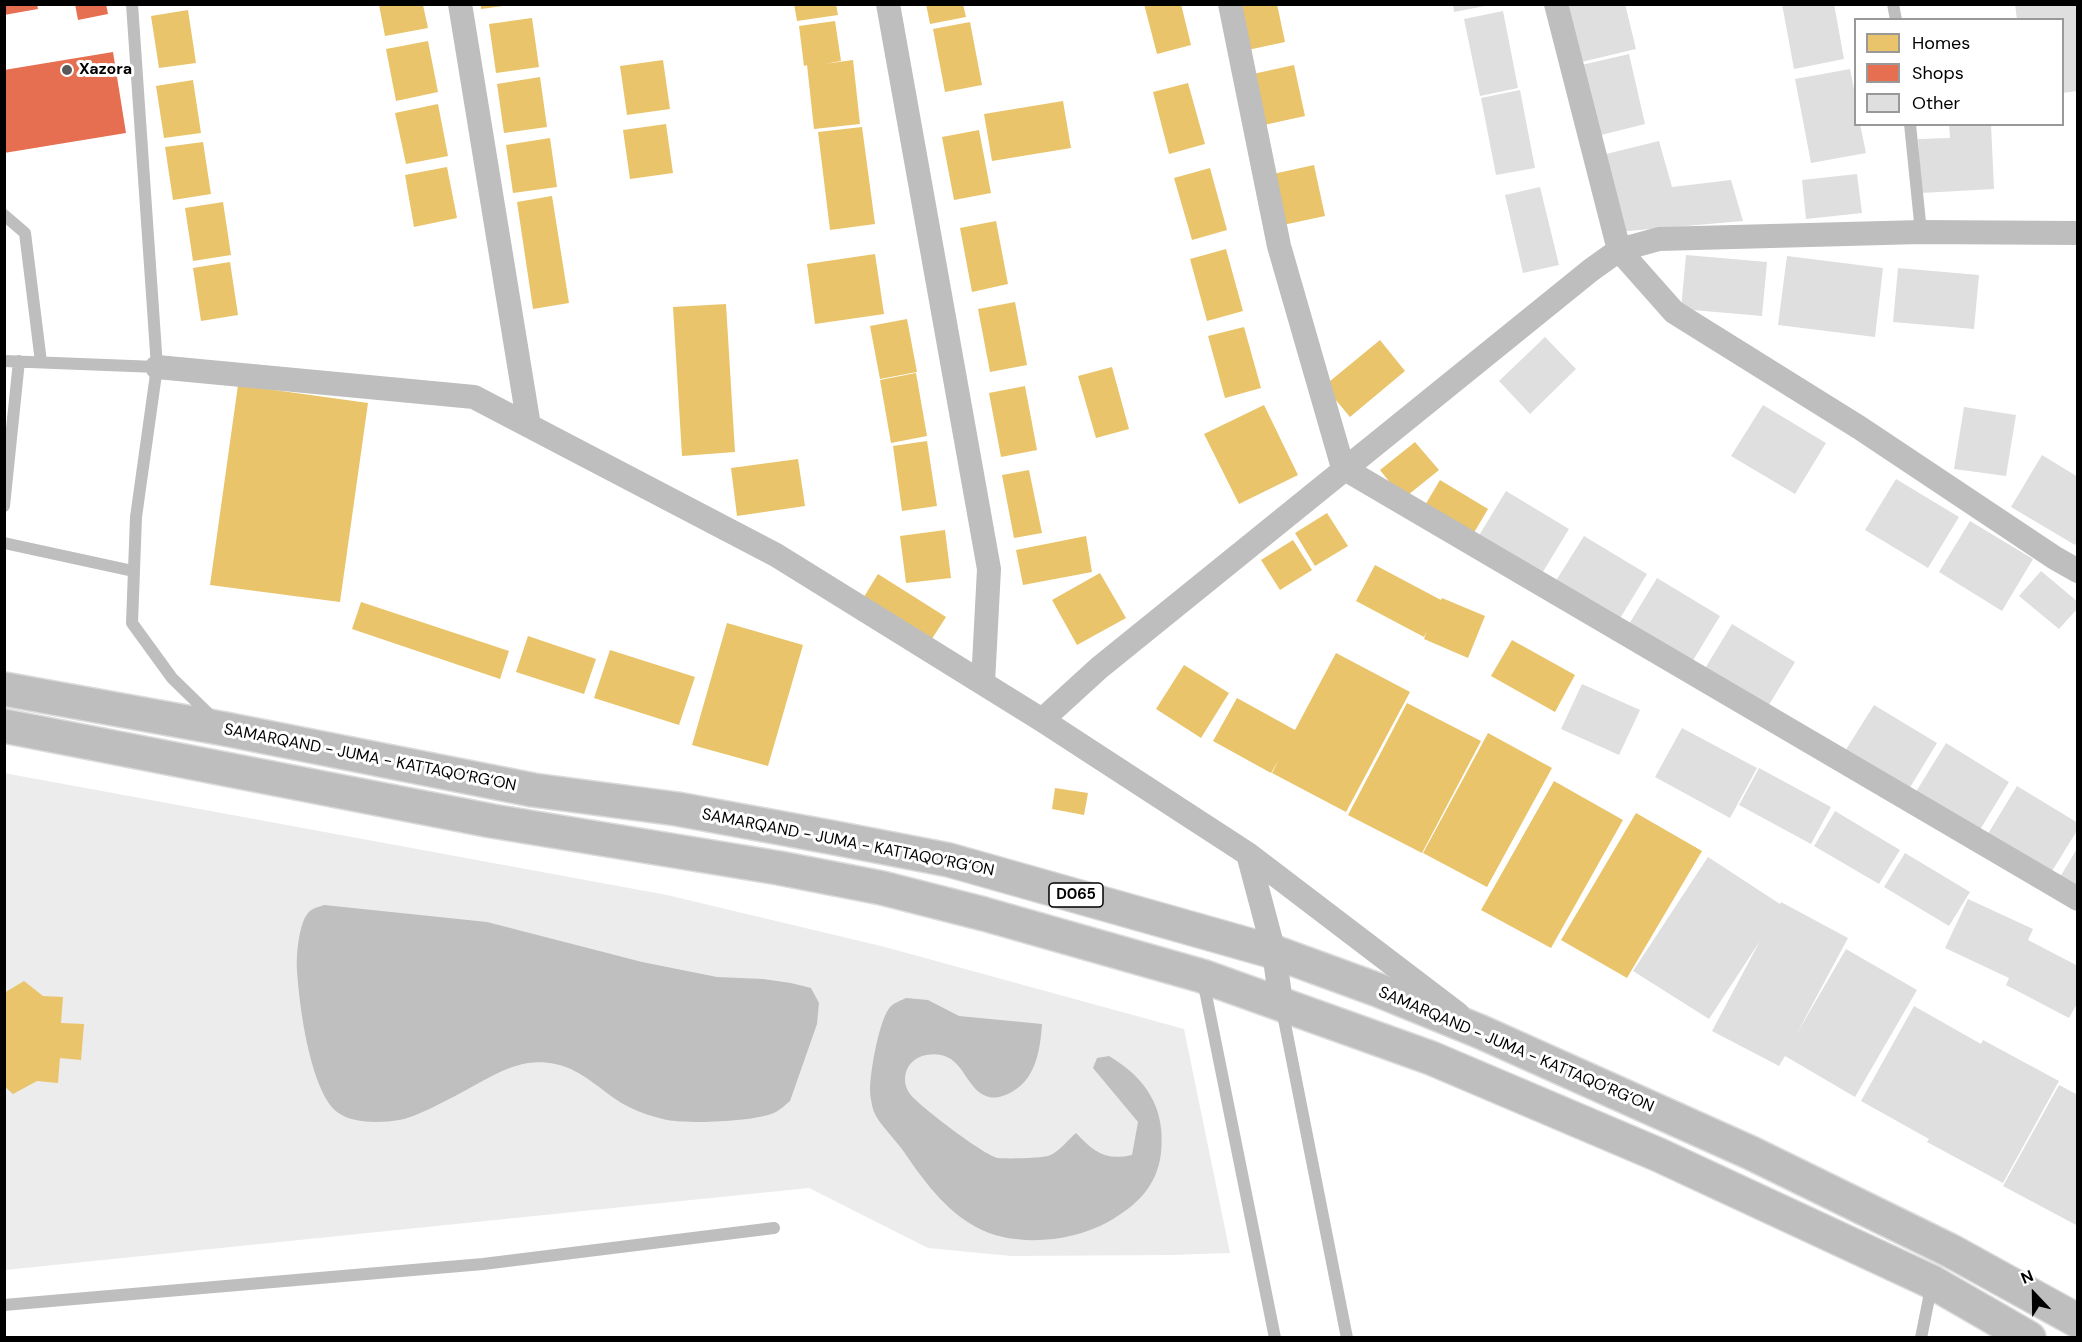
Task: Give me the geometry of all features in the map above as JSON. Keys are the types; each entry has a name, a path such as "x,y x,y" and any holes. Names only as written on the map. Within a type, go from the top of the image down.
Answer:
{"main road":[{"name":"SAMARQAND - JUMA - KATTAQO‘RG‘ON","path":"4,689 225,729 533,790 677,809 949,860 1274,952 1378,990 1481,1032 1751,1153 1951,1251 2078,1321"},
{"name":"D065","path":"4,726 492,821 779,868 882,888 984,914 1202,976 1431,1059 1659,1155 1932,1282 2029,1338"}],"street":[{"path":"460,4 529,426"},
{"path":"888,4 989,569 983,683"},
{"path":"1230,4 1279,246 1343,468 2078,899"},
{"path":"1556,4 1619,250 1674,312 1860,428 2078,571"},
{"path":"1042,720 1098,668 1343,468 1619,250 1659,239 1921,232 2078,233"},
{"path":"157,367 474,396 776,555 1042,720 1248,854 1481,1032"},
{"path":"1248,854 1274,952 1281,1004"}],"lane":[{"path":"132,4 157,367 136,518 132,623 172,678 225,729"},
{"path":"1910,126 1921,232"},
{"path":"4,215 25,233 41,362"},
{"path":"4,361 157,367"},
{"path":"4,506 19,361"},
{"path":"4,543 133,571"},
{"path":"1202,976 1275,1338"},
{"path":"1281,1004 1347,1338"},
{"path":"4,1305 483,1264 774,1228"},
{"path":"1921,1338 1932,1282"}],"shaded area":[{"path":"4,773 667,895 885,947 1184,1029 1230,1253 1011,1256 928,1248 809,1188 5,1270"},
{"path":"324,905 487,922 642,962 717,977 791,983 811,988 819,1003 817,1024 790,1101 776,1112 753,1118 706,1122 662,1119 620,1102 576,1071 541,1062 504,1070 405,1119 359,1121 343,1116 328,1101 313,1066 303,1024 297,964 300,932 308,913"},
{"path":"906,998 928,1000 959,1016 1042,1024 1038,1055 1031,1073 1017,1088 1005,1095 986,1096 972,1085 955,1063 948,1057 938,1054 919,1057 911,1063 906,1072 906,1086 916,1100 967,1140 998,1158 1048,1156 1076,1133 1095,1150 1107,1156 1132,1155 1138,1122 1093,1068 1097,1058 1109,1056 1133,1074 1151,1096 1160,1122 1162,1137 1159,1165 1144,1194 1118,1216 1094,1229 1043,1240 1025,1240 991,1234 965,1220 945,1204 880,1122 872,1104 870,1090 872,1071 883,1022 891,1006"}],"building: Homes":[{"path":"481,4 503,4 503,6 481,9"},
{"path":"794,4 836,4 838,15 797,21"},
{"path":"926,4 963,4 966,17 930,24"},
{"path":"1144,4 1181,4 1191,45 1157,54"},
{"path":"1234,4 1277,4 1285,42 1243,51"},
{"path":"379,5 423,5 428,28 385,36"},
{"path":"188,10 196,63 159,68 151,16"},
{"path":"532,18 539,67 496,73 489,24"},
{"path":"835,21 841,61 824,64 853,60 860,124 814,129 807,65 804,66 799,26"},
{"path":"970,22 982,85 945,92 933,29"},
{"path":"428,41 438,92 396,101 386,49"},
{"path":"663,60 670,109 627,115 620,66"},
{"path":"1294,65 1305,116 1264,125 1253,74"},
{"path":"540,77 547,127 504,133 497,84"},
{"path":"193,80 201,133 164,138 156,86"},
{"path":"1188,83 1205,144 1169,154 1153,92"},
{"path":"1063,101 1071,148 992,161 984,114"},
{"path":"438,104 448,156 406,164 395,113"},
{"path":"666,124 673,173 630,179 623,130"},
{"path":"862,127 875,224 830,230 818,132"},
{"path":"979,130 991,193 954,200 942,137"},
{"path":"550,138 557,187 513,193 506,145"},
{"path":"203,142 211,194 173,200 165,147"},
{"path":"1314,165 1325,216 1283,225 1273,174"},
{"path":"447,167 457,218 414,227 405,175"},
{"path":"1210,168 1227,230 1192,240 1174,178"},
{"path":"552,196 569,303 533,309 517,202"},
{"path":"223,202 231,255 193,261 185,208"},
{"path":"996,221 1008,284 972,292 960,228"},
{"path":"1226,249 1243,311 1207,321 1190,259"},
{"path":"875,254 884,314 815,324 807,264"},
{"path":"230,262 238,315 201,321 193,268"},
{"path":"1015,302 1027,365 990,372 978,309"},
{"path":"726,304 735,452 682,456 673,307"},
{"path":"907,319 917,372 880,379 870,326"},
{"path":"1244,327 1261,388 1225,398 1208,336"},
{"path":"1380,340 1405,371 1350,417 1324,386"},
{"path":"1112,367 1129,429 1096,438 1078,376"},
{"path":"916,373 927,436 891,443 880,380"},
{"path":"238,385 368,403 340,602 210,585"},
{"path":"1025,386 1037,450 1001,457 989,393"},
{"path":"1264,405 1298,475 1239,504 1204,434"},
{"path":"927,441 937,506 902,511 893,446"},
{"path":"1415,442 1439,470 1403,499 1380,470"},
{"path":"798,459 805,506 737,516 731,468"},
{"path":"1029,470 1042,533 1014,538 1002,475"},
{"path":"1440,480 1488,509 1469,541 1421,512"},
{"path":"1327,513 1348,546 1315,566 1295,533"},
{"path":"945,530 951,578 906,583 900,536"},
{"path":"1086,536 1092,572 1023,585 1016,550"},
{"path":"1293,540 1312,570 1280,590 1261,560"},
{"path":"1375,565 1441,600 1442,598 1485,616 1468,658 1424,639 1427,631 1424,637 1356,601"},
{"path":"1100,573 1126,618 1077,645 1052,600"},
{"path":"878,574 946,617 926,648 859,605"},
{"path":"361,602 509,651 500,679 352,629"},
{"path":"727,623 803,645 768,766 692,745"},
{"path":"528,636 596,659 584,694 516,672"},
{"path":"1512,640 1575,675 1555,712 1491,676"},
{"path":"610,650 695,677 679,725 594,698"},
{"path":"1336,653 1410,692 1346,812 1272,773 1278,761 1271,773 1213,741 1237,698 1295,730"},
{"path":"1184,665 1229,693 1201,738 1156,709"},
{"path":"1407,703 1481,741 1422,853 1348,815"},
{"path":"1488,733 1552,768 1487,887 1423,853"},
{"path":"1554,781 1623,820 1551,948 1481,910"},
{"path":"1055,788 1088,793 1084,815 1052,809"},
{"path":"1636,813 1702,851 1627,978 1561,940"},
{"path":"24,981 43,996 63,997 61,1023 84,1024 81,1060 60,1058 58,1083 37,1081 13,1094 4,1086 4,993"}],"building: Shops":[{"path":"4,4 37,4 38,9 4,15"},
{"path":"75,4 106,4 108,14 78,20"},
{"path":"113,52 126,133 4,153 4,70"}],"building: Other":[{"path":"1453,4 1485,4 1485,6 1454,12"},
{"path":"1559,4 1625,4 1636,49 1573,64"},
{"path":"1782,4 1834,4 1844,59 1794,69"},
{"path":"2015,4 2078,4 2078,91 2064,93 2064,18 2017,18"},
{"path":"1503,11 1518,88 1480,96 1464,19"},
{"path":"1629,54 1645,124 1593,137 1577,66"},
{"path":"1850,69 1854,89 1854,126 1860,126 1866,153 1811,163 1795,79"},
{"path":"1520,90 1535,168 1496,175 1481,98"},
{"path":"1949,126 1991,126 1994,189 1921,193 1918,139 1950,138"},
{"path":"1659,141 1672,187 1731,180 1743,221 1617,232 1598,156"},
{"path":"1857,174 1862,213 1806,219 1802,180"},
{"path":"1540,187 1559,265 1523,273 1505,195"},
{"path":"1686,255 1767,262 1762,316 1681,309"},
{"path":"1787,256 1883,268 1875,337 1778,325"},
{"path":"1898,268 1979,275 1974,329 1893,322"},
{"path":"1545,337 1576,369 1530,414 1499,381"},
{"path":"1763,405 1826,443 1795,494 1731,456"},
{"path":"1964,407 2016,415 2006,476 1954,469"},
{"path":"2042,455 2078,477 2078,540 2075,545 2011,507"},
{"path":"1896,479 1959,517 1928,568 1865,530"},
{"path":"1506,491 1569,529 1538,580 1475,542"},
{"path":"1970,521 2033,559 2002,611 1939,572"},
{"path":"1584,536 1647,574 1616,625 1552,587"},
{"path":"2041,571 2078,602 2078,608 2059,629 2019,596"},
{"path":"1657,578 1720,616 1689,667 1626,629"},
{"path":"1732,624 1795,662 1764,713 1701,675"},
{"path":"1582,684 1640,710 1619,755 1561,729"},
{"path":"1874,705 1937,743 1906,794 1842,756"},
{"path":"1682,728 1757,768 1730,818 1655,777"},
{"path":"1946,743 2009,782 1978,833 1914,795"},
{"path":"1759,768 1831,807 1811,844 1739,805"},
{"path":"2017,786 2078,823 2078,829 2049,876 1986,837"},
{"path":"1835,811 1900,850 1879,884 1814,846"},
{"path":"2078,847 2078,887 2060,877"},
{"path":"1905,853 1970,892 1949,926 1884,887"},
{"path":"1708,857 1780,904 1781,902 1848,938 1796,1035 1846,949 1917,990 1855,1097 1785,1056 1779,1066 1712,1031 1760,941 1709,1019 1633,971"},
{"path":"1968,899 2033,929 2028,940 2078,966 2078,1002 2069,1018 2006,985 2009,978 1945,948"},
{"path":"1914,1006 1981,1044 1983,1040 2059,1081 2003,1183 1927,1142 1929,1139 1861,1101"},
{"path":"2059,1085 2078,1095 2078,1226 2003,1186"}],"place":[{"name":"Xazora","path":"67,70"}]}
